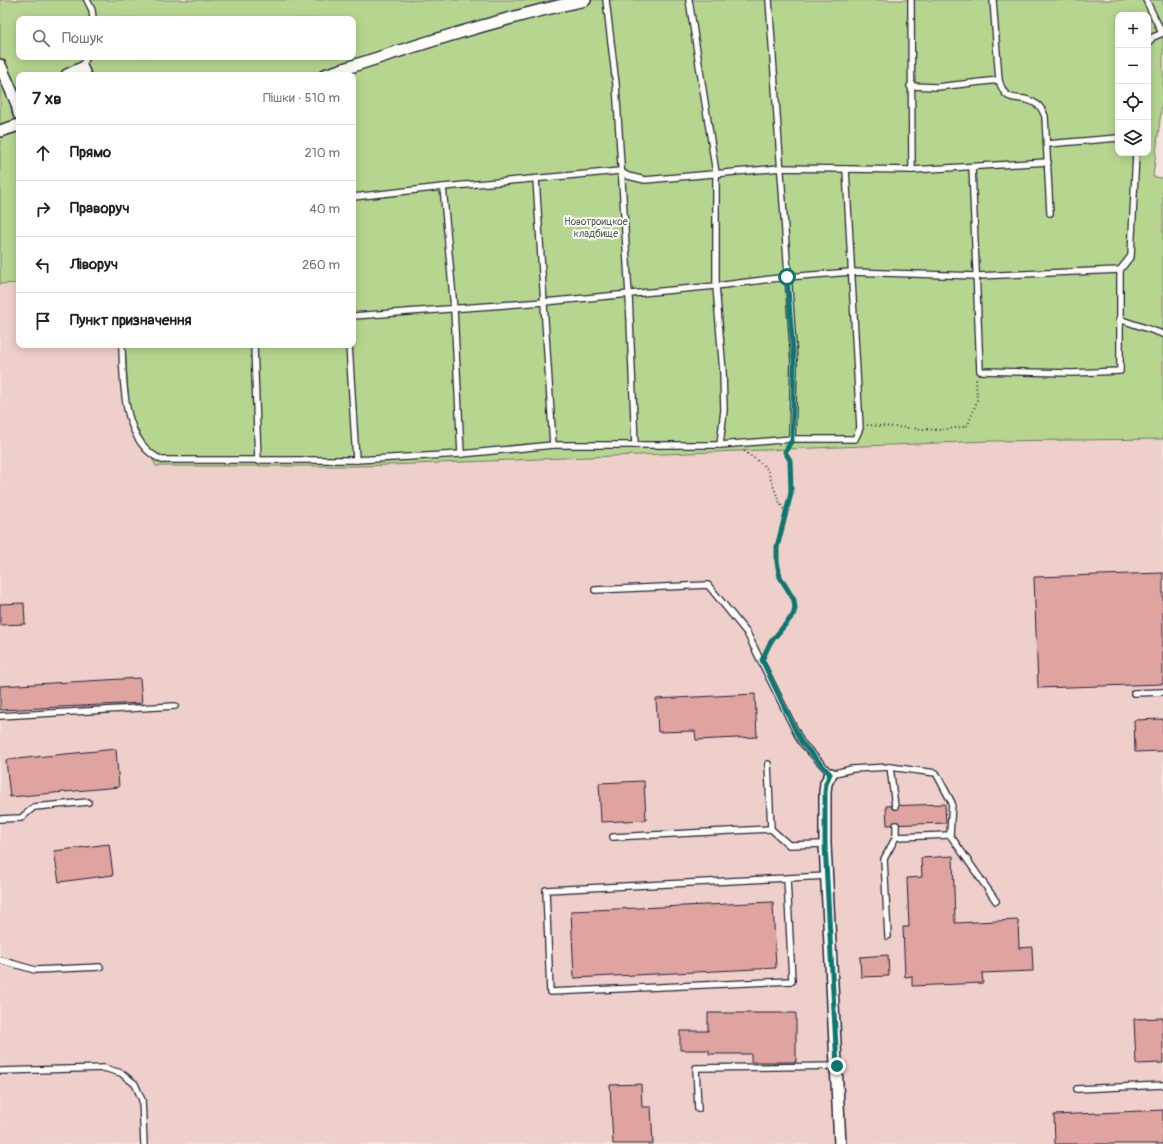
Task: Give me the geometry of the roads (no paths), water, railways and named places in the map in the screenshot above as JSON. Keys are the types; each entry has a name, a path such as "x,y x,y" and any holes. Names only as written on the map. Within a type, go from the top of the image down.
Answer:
{"street":[{"path":"334,72 441,38 525,14 585,0"},
{"path":"0,65 16,102"},
{"path":"0,131 16,127"},
{"path":"830,774 826,783 825,792 825,844 840,1144"}],"lane":[{"path":"87,0 92,10 93,16"},
{"path":"606,0 616,84 620,171 629,295 635,445"},
{"path":"689,0 716,173 716,286 723,372 724,410 720,445"},
{"path":"769,0 794,362 792,440"},
{"path":"911,0 910,86 912,170"},
{"path":"993,0 999,80 1002,92 1009,98 1025,100 1038,105 1044,116 1047,144 1050,213"},
{"path":"1146,0 1163,33 1151,39"},
{"path":"83,71 85,60"},
{"path":"910,86 937,87 999,80"},
{"path":"1047,144 1115,138"},
{"path":"972,167 980,371 1072,373 1120,370 1120,270 1131,256 1136,156"},
{"path":"356,197 443,187 536,180 620,171 628,176 645,180 781,168 912,170 1048,162"},
{"path":"122,348 123,379 129,418 142,446 152,456 162,460 356,460 461,454 553,445 720,445 792,440 855,439 859,425 846,169"},
{"path":"536,180 553,445"},
{"path":"443,187 454,309 461,454"},
{"path":"356,316 629,295 787,277 851,272 977,276 1120,270"},
{"path":"1120,319 1163,334"},
{"path":"254,348 258,461"},
{"path":"349,348 356,460"},
{"path":"595,590 708,585 747,633 762,660 801,742 830,774 852,769 890,767 936,773 952,803 950,835 996,901"},
{"path":"1134,693 1163,692"},
{"path":"0,716 175,706"},
{"path":"768,764 771,829"},
{"path":"890,767 895,806"},
{"path":"0,819 21,818 34,807 88,802"},
{"path":"888,936 884,859 896,837 896,824"},
{"path":"613,837 771,829 789,845 825,844"},
{"path":"896,837 950,835"},
{"path":"787,878 792,981 550,992 546,890 827,876"},
{"path":"0,960 35,970 100,967"},
{"path":"698,1109 696,1068 837,1066"},
{"path":"0,1071 104,1068 121,1072 135,1084 142,1100 144,1144"},
{"path":"1077,1088 1163,1085"}],"park label":[{"name":"Новотроицкое кладбище","path":"596,228"}]}
